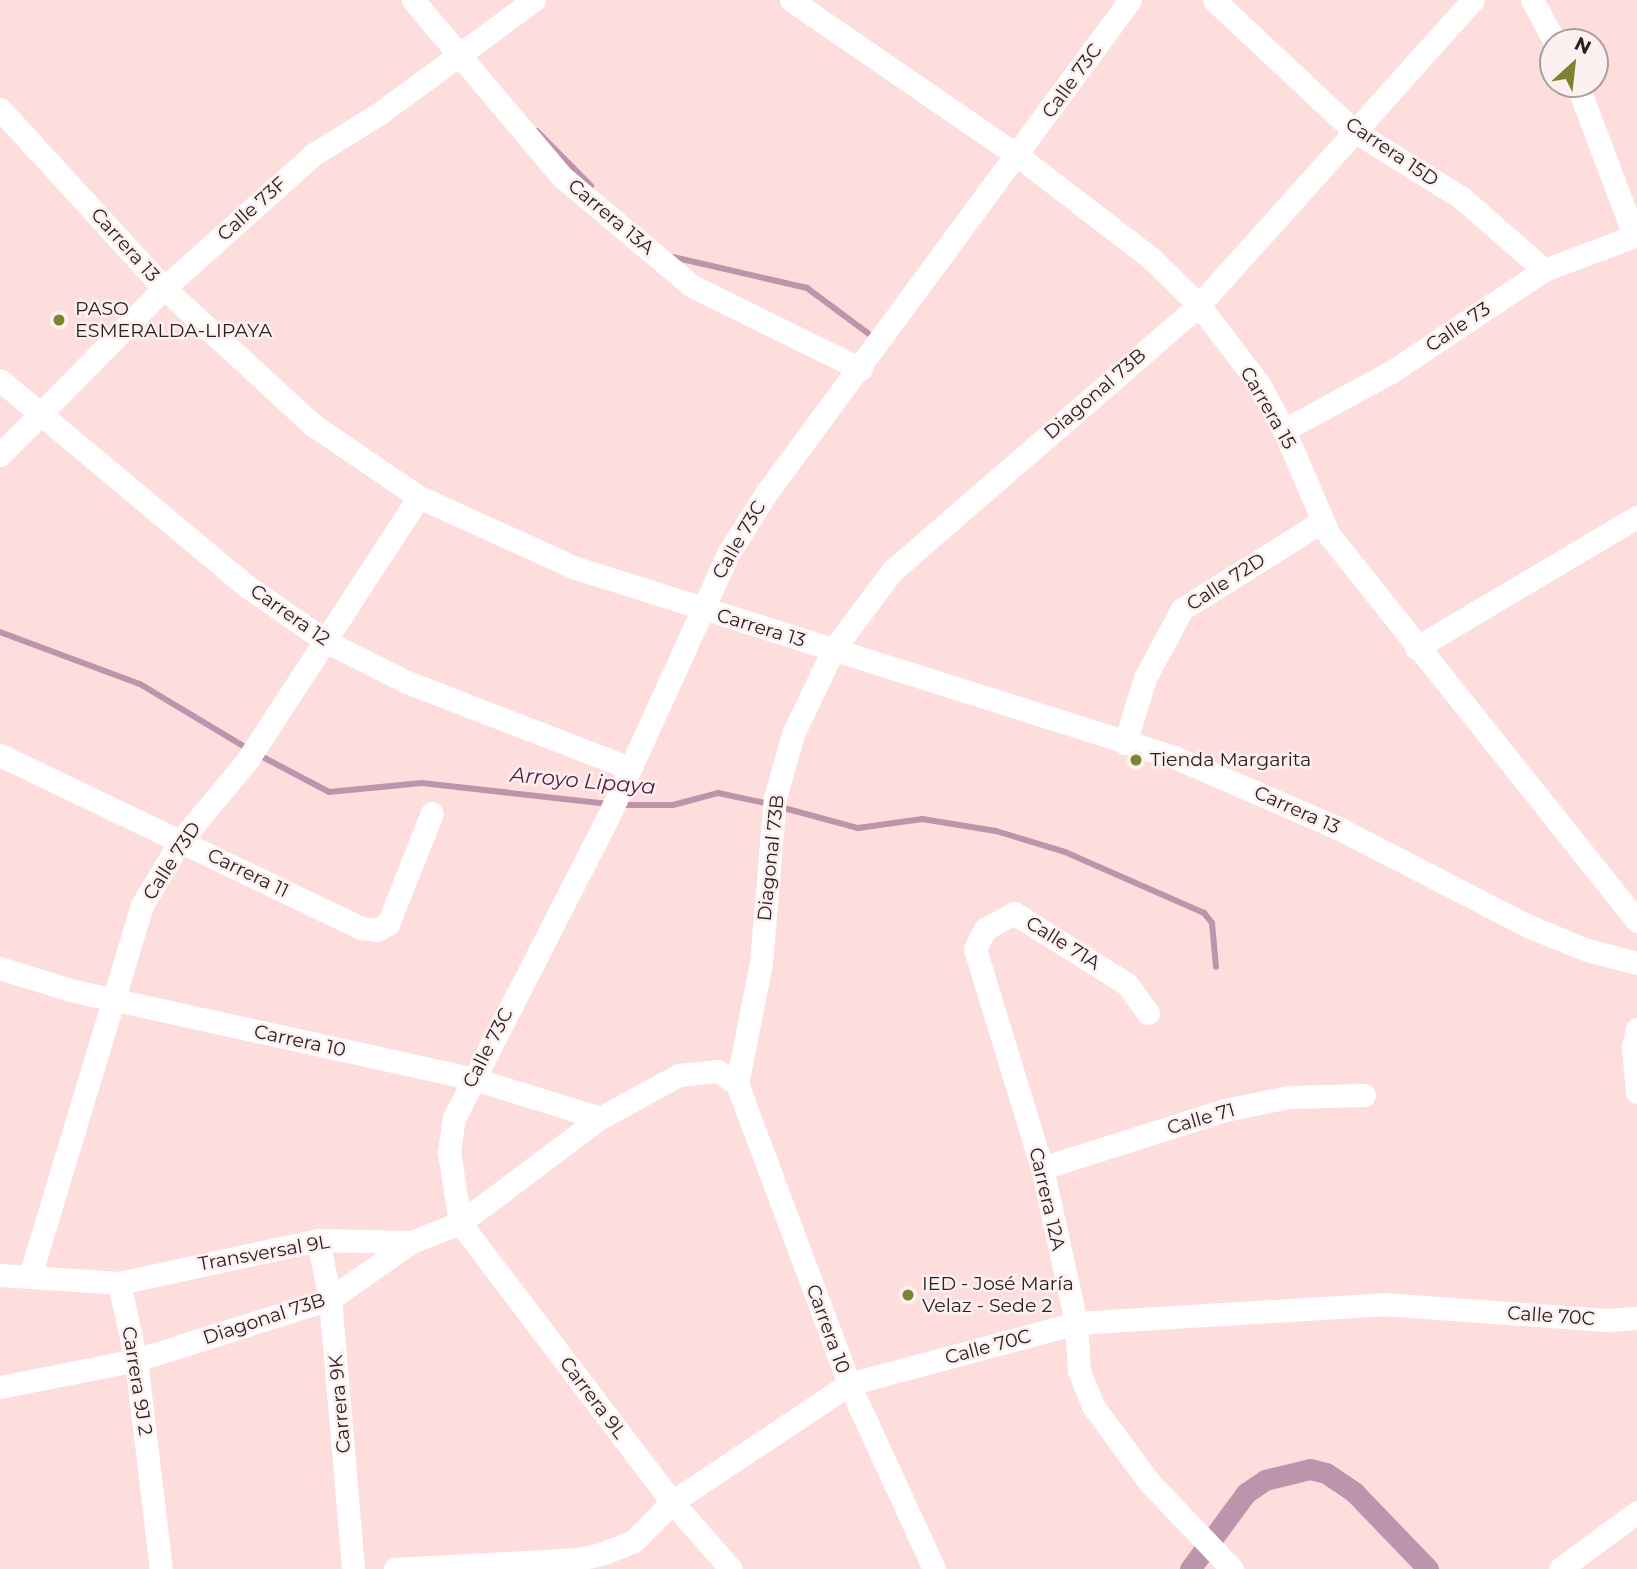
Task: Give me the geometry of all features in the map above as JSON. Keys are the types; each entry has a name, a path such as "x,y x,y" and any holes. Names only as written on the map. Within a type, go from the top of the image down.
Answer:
{"street":[{"name":"Carrera 13A","path":"413,0 561,176 692,286 861,369"},
{"name":"Calle 73F","path":"0,454 164,288 314,154 459,56 534,0"},
{"name":"Carrera 15","path":"791,0 1018,156 1152,259 1199,305 1259,384 1284,430 1329,535 1416,648 1637,921"},
{"name":"Calle 73C","path":"460,1223 449,1152 454,1118 471,1078 613,804 729,552 767,492 861,369 1130,0"},
{"name":"Carrera 15D","path":"1214,0 1354,131 1462,198 1544,270"},
{"name":"Diagonal 73B","path":"0,1387 136,1360 330,1299 411,1242 460,1223 600,1118 691,1070 718,1071 737,1084 761,962 774,806 793,734 833,650 892,571 1199,305 1473,0"},
{"path":"1532,0 1547,28"},
{"path":"1582,98 1636,235"},
{"name":"Carrera 13","path":"0,109 164,288 313,425 419,497 573,567 702,610 1174,757 1338,828 1528,926 1587,950 1637,963"},
{"name":"Calle 73","path":"1284,430 1391,372 1544,270 1636,235"},
{"name":"Carrera 12","path":"0,380 42,412 248,587 327,642 407,682 630,768"},
{"name":"Calle 73D","path":"30,1276 142,905 181,840 252,753 327,642 419,497"},
{"path":"1416,648 1637,517"},
{"name":"Calle 72D","path":"1125,743 1145,678 1182,609 1323,521"},
{"name":"Carrera 11","path":"0,755 361,928 377,930 388,924 432,813"},
{"name":"Calle 71A","path":"975,949 985,929 1014,913 1127,984 1148,1013"},
{"name":"Carrera 12A","path":"975,949 1042,1168 1076,1323 1079,1371 1093,1406 1207,1545 1232,1569"},
{"name":"Carrera 10","path":"0,968 114,1000 471,1078 600,1118"},
{"path":"1637,1029 1633,1047 1637,1092"},
{"name":"Carrera 10","path":"737,1084 849,1384 934,1569"},
{"name":"Calle 71","path":"1042,1168 1225,1110 1289,1097 1364,1095"},
{"name":"Carrera 9L","path":"460,1223 672,1502 730,1569"},
{"name":"Transversal 9L","path":"119,1283 318,1240 411,1242"},
{"name":"Carrera 9K","path":"318,1240 330,1299 353,1569"},
{"path":"0,1275 119,1283"},
{"name":"Carrera 9J 2","path":"119,1283 136,1360 161,1569"},
{"name":"Calle 70C","path":"395,1569 579,1559 604,1553 634,1541 672,1502 849,1384 1076,1323 1383,1304 1608,1320 1637,1318"},
{"path":"1560,1569 1637,1512"}],"waterway":[{"path":"537,131 591,186"},
{"path":"673,257 807,288 869,334"},
{"name":"Arroyo Lipaya","path":"0,632 140,684 248,749"},
{"name":"Arroyo Lipaya","path":"257,754 329,792 422,783 609,804"},
{"name":"Arroyo Lipaya","path":"620,805 673,805 718,793 770,804"},
{"name":"Arroyo Lipaya","path":"780,807 858,828 922,819 996,831 1065,852 1204,913 1212,923 1216,967"},
{"path":"1190,1569 1246,1493 1265,1480 1310,1469 1326,1473 1354,1492 1428,1569"}],"place":[{"name":"PASO ESMERALDA-LIPAYA","path":"59,320"},
{"name":"Tienda Margarita","path":"1136,760"},
{"name":"IED - José María Velaz - Sede 2","path":"908,1295"}]}
